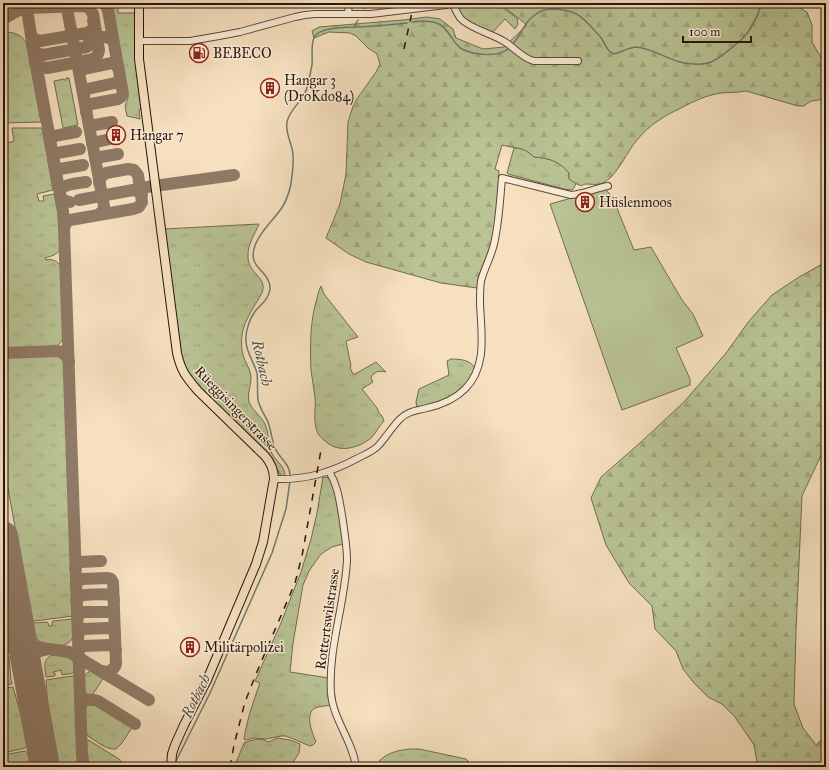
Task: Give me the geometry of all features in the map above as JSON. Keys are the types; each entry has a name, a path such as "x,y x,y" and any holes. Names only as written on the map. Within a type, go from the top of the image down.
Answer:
{"main road":[{"name":"Rüeggisingerstrasse","path":"139,3 139,59 147,129 177,353 181,368 189,381 198,391 265,456 270,462 274,472 263,542 256,564 207,680 175,745 172,754 171,767"}],"street":[{"path":"348,14 349,3"},
{"path":"138,41 190,40 235,33 295,17 315,14 371,14 446,5 451,3 462,19 469,25 498,37 524,57 534,60 578,61"},
{"path":"274,479 285,480 329,472 373,450 378,446 396,423 410,412 442,404 453,399 466,388 478,369 481,358 481,282 494,244 502,178 569,195 576,195 596,188 608,186"},
{"name":"Rottertswilstrasse","path":"329,472 336,484 338,493 344,528 347,559 332,661 331,694 338,721 349,743 356,767"}],"green space":[{"path":"110,3 118,3 118,13 135,13 135,41 141,109 139,110 140,119 127,116 125,106 128,98"},
{"path":"456,3 496,3 517,18 518,24 515,29 505,19 492,33 466,19 462,15"},
{"path":"499,3 535,5 538,3 791,3 807,12 812,25 812,42 823,61 826,62 826,99 811,101 804,106 798,106 746,91 711,95 691,103 657,121 634,144 610,178 603,183 598,184 578,185 569,179 569,173 557,163 549,159 534,157 523,149 502,145 495,169 499,171 497,215 493,237 477,288 441,283 366,262 349,254 326,238 340,204 346,174 348,122 354,103 380,64 377,54 368,48 356,36 350,33 329,32 314,38 312,31 319,27 427,17 440,19 453,29 456,38 483,49 504,47 527,25"},
{"path":"7,32 18,35 26,42 41,122 3,123 3,34"},
{"path":"66,78 69,78 78,125 63,128 54,81 66,80"},
{"path":"3,125 7,143 14,141 12,128 42,128 53,190 37,194 39,201 44,201 43,196 54,194 62,244 58,252 45,258 46,260 56,261 62,269 64,335 60,343 51,348 3,349"},
{"path":"514,148 525,150 534,157 549,159 557,163 569,173 569,179 576,183 574,188 572,190 564,189 508,174"},
{"path":"605,189 612,196 634,250 651,247 682,300 693,314 703,336 676,348 690,379 690,385 622,410 550,204"},
{"path":"259,224 250,244 248,257 251,268 260,279 263,288 262,293 249,315 243,329 242,346 243,355 251,375 248,396 249,402 265,424 272,454 284,469 285,477 281,476 271,457 204,392 185,369 182,358 164,229"},
{"path":"826,262 826,440 823,451 802,496 794,704 803,728 816,745 826,736 826,767 758,767 754,745 735,717 722,704 708,697 694,683 683,669 676,651 655,629 652,606 629,583 606,545 591,498 601,477 684,402 726,353 749,321 772,295 799,277"},
{"path":"321,286 324,294 358,337 346,341 351,366 350,368 353,374 376,362 386,372 378,371 372,375 371,378 373,382 362,389 377,408 384,421 371,438 362,444 351,448 334,447 329,444 319,435 316,427 315,397 311,370 311,343 313,316"},
{"path":"54,355 62,359 66,367 74,615 34,621 32,620 3,461 3,356"},
{"path":"451,359 465,361 473,366 475,369 469,382 453,396 447,399 435,404 417,407 416,402 419,389 449,375 447,361"},
{"path":"323,477 330,478 336,490 343,544 332,547 321,554 309,571 303,585 293,643 290,672 329,678 332,705 318,707 313,709 311,713 310,722 316,742 313,745 310,746 286,736 245,740 249,718 260,683 255,681 281,623 301,572 311,539"},
{"path":"3,611 9,653 3,654"},
{"path":"73,619 73,637 71,641 65,645 44,643 39,641 35,635 33,623 47,622 49,626 52,626 53,621"},
{"path":"52,655 68,657 74,662 76,670 73,673 62,675 61,670 53,672 55,673 55,676 46,677 45,662"},
{"path":"9,656 12,684 3,685 3,657"},
{"path":"91,671 96,671 104,677 93,694 88,696 84,693 83,680 85,675"},
{"path":"76,677 78,758 75,767 59,767 48,709 46,680"},
{"path":"13,687 21,715 27,746 25,748 3,753 3,688"},
{"path":"90,704 98,704 133,726 122,743 116,749 105,747 85,733 84,712"},
{"path":"277,738 290,740 300,744 299,753 290,767 235,767 244,743 258,739 268,742"},
{"path":"87,740 119,759 123,767 88,767 85,742"},
{"path":"419,749 466,759 474,767 381,767 379,761 389,754 396,751"},
{"path":"25,751 29,756 31,767 3,767 3,755"}],"waterway":[{"path":"364,8 395,3"},
{"name":"Rotbach","path":"512,45 531,18 542,11 553,9 572,12 581,17 599,36 611,53 614,54 637,47 649,50 672,60 684,63 705,64 719,58 743,38 754,22 762,3"},
{"name":"Rotbach","path":"354,27 358,20"},
{"name":"Rotbach","path":"412,22 429,21 439,24 462,49 473,53 493,54 505,51 509,48"},
{"name":"Rotbach","path":"290,477 287,465 275,448 268,422 258,400 257,373 246,342 246,333 250,320 254,312 267,298 270,289 268,279 254,260 254,248 264,230 283,206 289,191 293,158 287,131 287,122 291,112 303,97 309,82 312,65 312,46 315,36 324,30 334,28 407,23"},
{"name":"Rotbach","path":"175,763 210,693 272,553 286,509 290,481"}],"taxiway":[{"path":"26,3 63,211 82,755 84,767"},
{"path":"66,3 104,206 103,211 98,215"},
{"path":"86,112 87,107 91,104 118,99 123,94 108,10 104,3"},
{"path":"3,19 26,6"},
{"path":"20,10 27,8 84,6 89,8 93,14 99,50 95,58 47,68 41,67 35,62"},
{"path":"31,35 34,39 40,41 87,33 93,28 93,21"},
{"path":"33,48 37,53 43,55 87,47 96,37"},
{"path":"89,40 105,37 113,41"},
{"path":"83,69 112,63 118,68"},
{"path":"84,96 87,89 115,83 119,81 120,76"},
{"path":"89,126 112,122"},
{"path":"50,143 54,136 76,132"},
{"path":"92,143 115,138"},
{"path":"53,160 57,153 80,149"},
{"path":"95,158 118,154"},
{"path":"54,164 60,169 83,165"},
{"path":"64,228 66,223 70,220 133,209 139,207 142,202 138,175 134,170 128,169 106,173 101,177 99,183"},
{"path":"141,192 147,187 234,175"},
{"path":"70,202 62,199 60,194 61,189 68,185 86,182"},
{"path":"79,200 133,190 138,191 142,195"},
{"path":"3,353 58,351 62,352 69,362"},
{"path":"75,568 80,562 101,561"},
{"path":"76,585 78,580 82,579 108,578 113,582 116,664 114,668 106,672 102,671"},
{"path":"76,601 80,596 95,594 110,595 114,600"},
{"path":"77,619 78,615 84,612 108,612 112,613 114,616"},
{"path":"78,636 79,632 83,629 108,628 112,629 115,633"},
{"path":"20,630 27,642 34,646 48,649"},
{"path":"79,656 79,650 84,646 110,645 116,650"},
{"path":"27,670 34,654 40,651 49,649 69,652 149,700"},
{"path":"80,694 86,699 98,701 135,724"},
{"path":"44,761 46,767"}],"runway":[{"path":"3,536 45,767"}],"railway":[{"path":"404,49 414,3"},
{"path":"230,767 245,702 295,583 302,556 321,450"}],"place":[{"name":"BEBECO","path":"199,53"},
{"name":"Hangar 3 (DroKdo84)","path":"270,88"},
{"name":"Hangar 7","path":"116,135"},
{"name":"Hüslenmoos","path":"585,202"},
{"name":"Militärpolizei","path":"190,647"}]}
